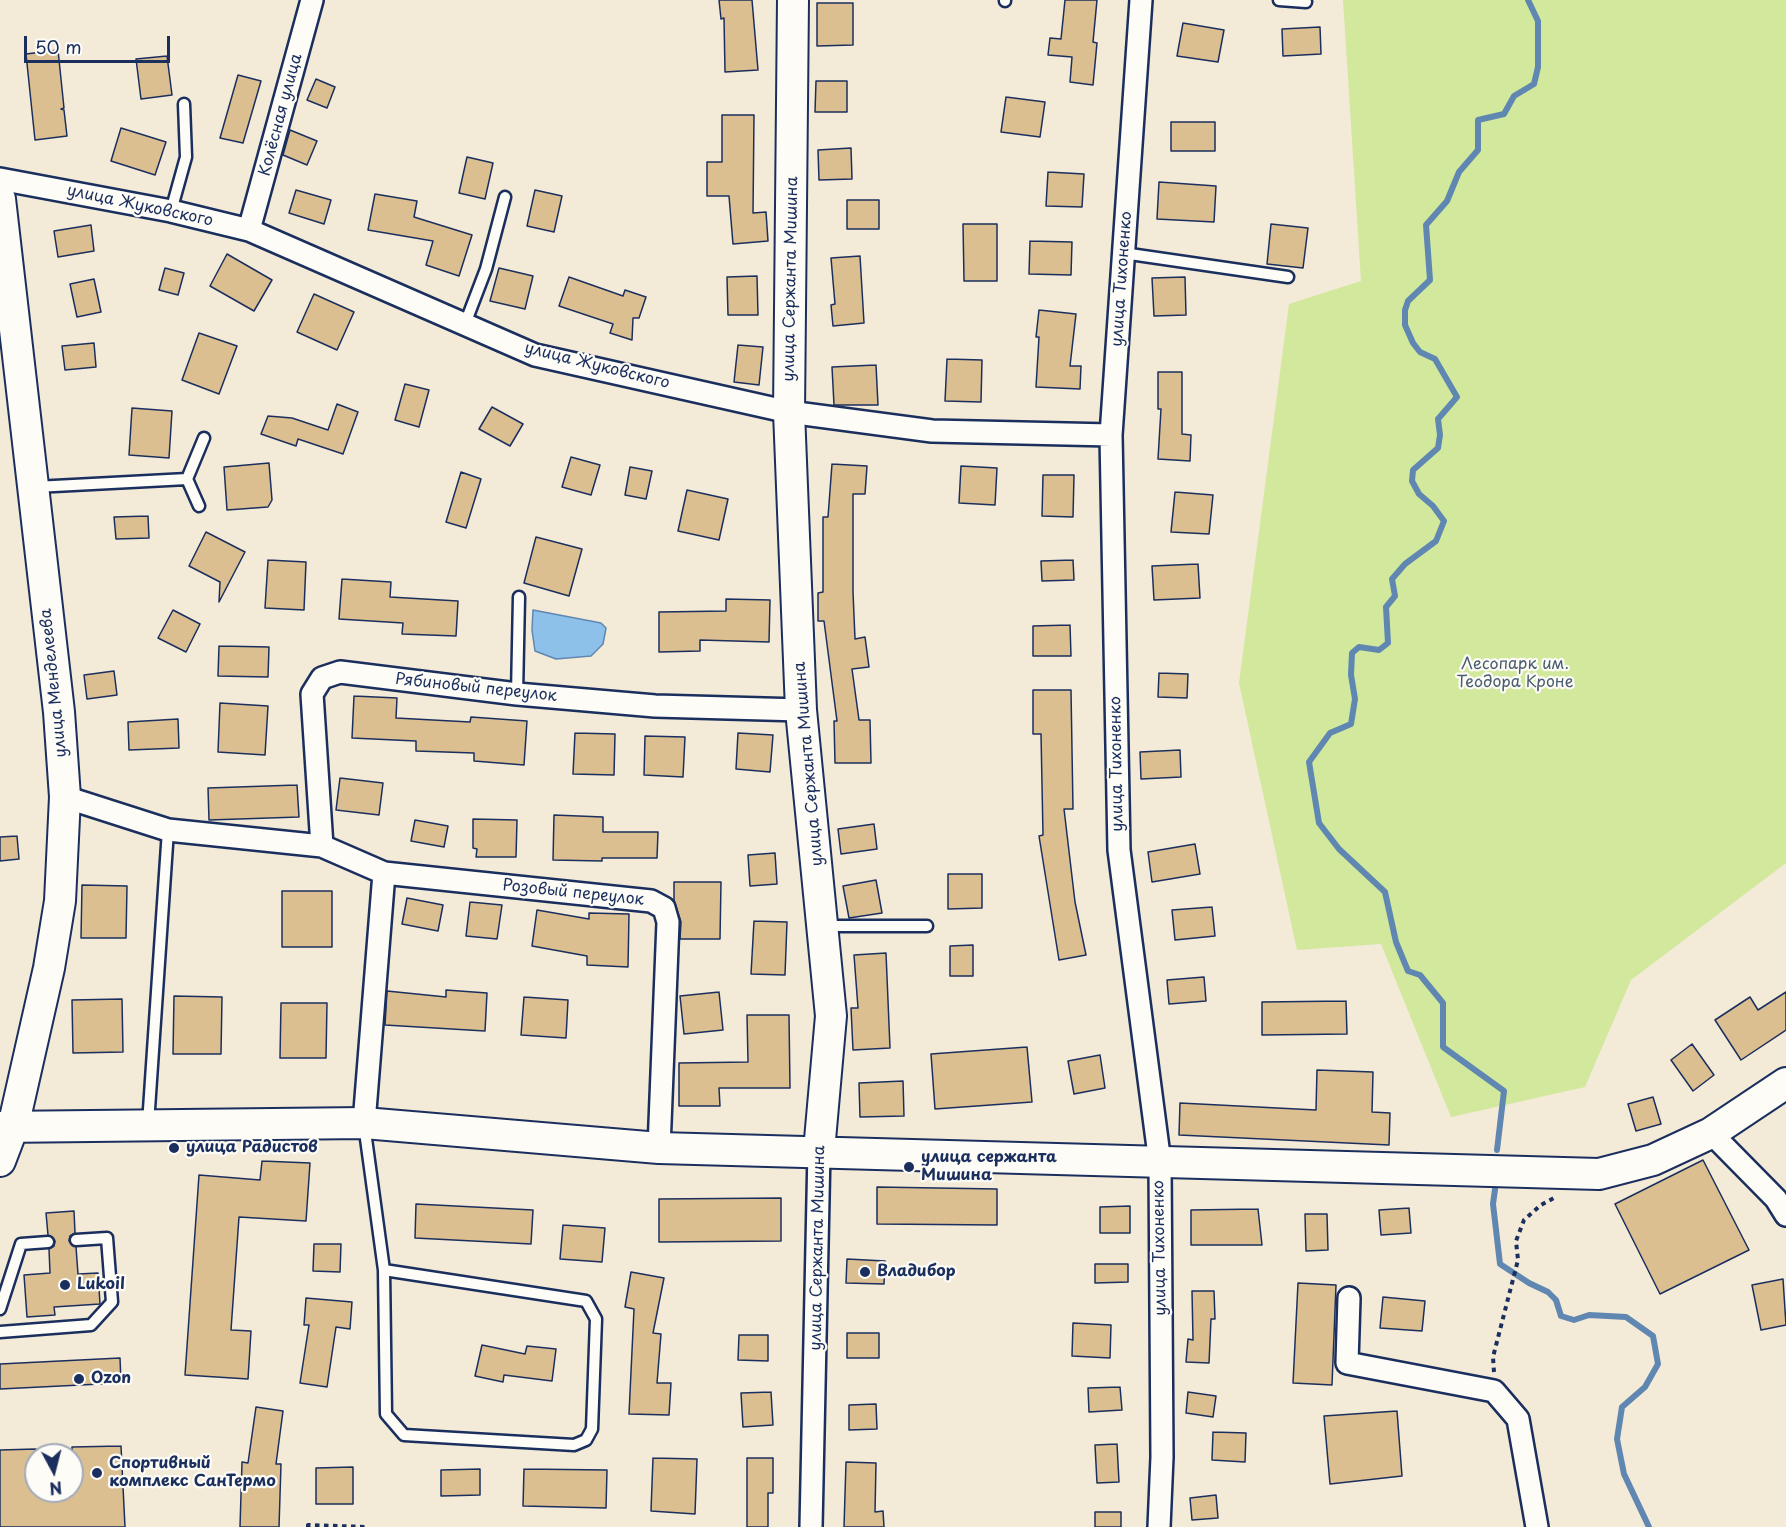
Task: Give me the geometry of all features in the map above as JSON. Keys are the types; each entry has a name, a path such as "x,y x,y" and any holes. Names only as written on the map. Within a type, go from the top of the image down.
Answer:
{"street":[{"name":"Колёсная улица","path":"249,230 312,0"},
{"name":"улица Сержанта Мишина","path":"793,0 789,412 801,710 824,926 831,1016 819,1151 811,1527"},
{"name":"улица Тихоненко","path":"1141,0 1111,435 1119,850 1160,1164 1162,1457 1159,1527"},
{"name":"улица Жуковского","path":"0,179 171,211 249,230 535,355 789,412 932,431 1111,435"},
{"name":"улица Менделеева","path":"0,199 59,712 65,797 60,901 49,968 6,1127 0,1161"},
{"name":"Рябиновый переулок","path":"322,846 312,694 322,678 340,672 517,694 655,706 801,710"},
{"name":"Розовый переулок","path":"65,797 168,831 322,846 384,873 651,901 664,908 668,922 659,1148"},
{"path":"364,1124 384,873"},
{"path":"6,1127 148,1124 364,1124 659,1148 819,1151 1160,1164 1599,1174 1653,1160 1711,1133 1786,1083"},
{"path":"1711,1133 1776,1199 1786,1215"},
{"path":"1349,1298 1347,1363 1494,1390 1518,1419 1529,1471 1537,1527"}],"lane":[{"path":"1279,0 1305,2"},
{"path":"171,211 186,157 184,104"},
{"path":"465,324 486,269 506,197"},
{"path":"1124,253 1288,277"},
{"path":"199,506 187,479 204,438"},
{"path":"32,487 187,479"},
{"path":"517,694 519,597"},
{"path":"148,1124 168,831"},
{"path":"824,926 927,926"},
{"path":"364,1124 384,1270 386,1414 405,1435 574,1445 586,1440 592,1429 596,1319 586,1301 384,1270"},
{"path":"0,1332 91,1325 112,1302 107,1238 76,1240"},
{"path":"0,1309 21,1244 48,1242"}],"path":[{"path":"1494,1390 1493,1357 1515,1276 1518,1260 1516,1241 1524,1220 1541,1205 1562,1194"},
{"path":"308,1527 308,1525 367,1527"}],"green space":[{"name":"Лесопарк им. Теодора Кроне","path":"1343,0 1786,0 1786,863 1631,980 1585,1087 1451,1117 1381,944 1297,950 1239,683 1289,304 1361,281"}],"water":[{"path":"533,610 601,623 606,628 603,644 591,656 556,659 535,651 532,630"}],"building":[{"path":"719,0 752,0 758,70 725,72 724,18 721,19"},
{"path":"1065,0 1097,0 1093,42 1097,43 1093,85 1070,82 1072,57 1048,55 1050,38 1061,39"},
{"path":"817,3 853,3 853,45 817,46"},
{"path":"1183,23 1224,30 1218,62 1177,56"},
{"path":"1320,27 1321,54 1283,56 1282,29"},
{"path":"58,50 64,108 61,109 64,110 67,136 35,140 26,54"},
{"path":"167,56 172,95 141,99 136,59"},
{"path":"238,75 261,81 243,143 220,138"},
{"path":"316,79 335,87 327,108 307,100"},
{"path":"816,81 847,81 847,112 815,112"},
{"path":"1006,97 1045,102 1040,137 1001,132"},
{"path":"722,115 754,115 753,213 766,212 768,241 733,244 729,196 707,196 707,162 722,162"},
{"path":"1171,122 1215,122 1215,151 1171,151"},
{"path":"121,128 166,142 155,175 111,161"},
{"path":"290,130 317,141 307,165 283,155"},
{"path":"851,148 852,179 819,180 818,150"},
{"path":"467,157 493,163 485,199 459,193"},
{"path":"1048,172 1084,174 1082,207 1046,206"},
{"path":"1159,182 1216,186 1214,222 1157,219"},
{"path":"296,190 331,200 324,224 289,213"},
{"path":"535,190 562,196 554,232 527,226"},
{"path":"375,194 417,201 414,217 472,235 459,276 426,265 433,241 368,230"},
{"path":"847,200 879,200 879,229 847,229"},
{"path":"963,224 997,224 997,281 964,281"},
{"path":"1271,224 1308,228 1303,268 1267,264"},
{"path":"91,225 94,251 58,257 54,231"},
{"path":"1030,241 1072,242 1071,275 1029,274"},
{"path":"227,254 272,280 254,311 210,286"},
{"path":"860,256 864,323 833,326 831,305 835,304 831,258"},
{"path":"165,268 184,273 178,295 159,290"},
{"path":"499,268 533,276 525,309 490,301"},
{"path":"757,276 758,315 728,315 727,277"},
{"path":"569,277 623,296 625,290 646,297 639,318 633,318 632,340 610,333 613,324 559,306"},
{"path":"1185,277 1186,315 1154,316 1152,278"},
{"path":"94,279 101,312 77,317 70,284"},
{"path":"314,294 354,312 337,350 297,332"},
{"path":"1039,310 1076,314 1070,366 1081,366 1080,389 1036,387 1039,337 1036,337"},
{"path":"199,333 237,346 219,394 182,380"},
{"path":"94,343 96,367 65,370 62,346"},
{"path":"738,345 763,347 759,385 734,382"},
{"path":"947,359 982,360 981,402 945,401"},
{"path":"876,365 878,405 834,405 832,367"},
{"path":"1158,372 1182,372 1182,434 1191,435 1190,461 1158,459 1161,409 1158,409"},
{"path":"405,384 429,390 419,427 395,420"},
{"path":"337,404 358,412 343,454 298,439 296,446 261,434 268,416 292,418 328,430"},
{"path":"492,407 523,424 510,446 479,429"},
{"path":"132,408 172,411 169,458 129,455"},
{"path":"571,457 600,465 591,495 562,487"},
{"path":"269,463 272,500 268,507 227,510 224,467"},
{"path":"832,464 867,466 865,494 853,494 853,592 855,639 865,637 869,667 852,669 859,720 870,720 871,763 835,763 834,721 837,721 824,621 818,621 818,593 823,592 823,517 828,517"},
{"path":"961,466 997,468 995,505 959,503"},
{"path":"630,467 652,471 646,499 625,495"},
{"path":"461,472 481,479 466,528 446,522"},
{"path":"1043,475 1074,475 1073,517 1042,516"},
{"path":"687,490 728,499 719,540 678,531"},
{"path":"1175,492 1213,495 1209,534 1171,532"},
{"path":"148,516 149,538 116,539 114,517"},
{"path":"206,532 245,552 219,602 220,582 189,566"},
{"path":"536,537 582,549 569,596 524,583"},
{"path":"268,560 306,562 304,610 265,608"},
{"path":"1073,560 1074,580 1042,581 1041,561"},
{"path":"1198,564 1200,598 1154,600 1152,566"},
{"path":"342,579 391,582 390,597 458,601 456,636 402,634 403,623 339,619"},
{"path":"726,599 770,600 769,642 700,640 700,651 659,652 659,612 726,611"},
{"path":"173,610 200,624 186,652 158,638"},
{"path":"1070,625 1071,656 1033,656 1033,626"},
{"path":"219,646 269,647 268,677 218,676"},
{"path":"114,671 117,695 87,699 84,675"},
{"path":"1159,673 1188,674 1187,698 1158,697"},
{"path":"1033,690 1071,690 1073,809 1064,809 1075,902 1086,955 1059,960 1039,836 1043,835 1041,734 1033,734"},
{"path":"354,696 397,698 396,718 470,722 471,717 527,721 524,765 474,761 474,753 416,751 416,741 352,738"},
{"path":"220,703 268,706 265,755 218,752"},
{"path":"178,719 179,748 129,750 128,722"},
{"path":"575,733 615,734 614,775 573,774"},
{"path":"738,733 773,735 770,772 736,769"},
{"path":"645,736 685,737 683,777 644,775"},
{"path":"1180,750 1181,777 1141,779 1140,752"},
{"path":"340,778 383,783 379,815 336,810"},
{"path":"297,785 299,817 209,820 208,788"},
{"path":"554,815 603,817 603,832 658,832 657,858 602,858 602,861 553,860"},
{"path":"473,819 517,820 516,857 476,857 477,849 473,848"},
{"path":"415,820 448,826 444,847 411,841"},
{"path":"874,824 877,849 841,854 838,829"},
{"path":"17,836 19,859 0,861 0,837"},
{"path":"1195,844 1200,874 1152,882 1148,852"},
{"path":"775,853 777,884 750,886 748,855"},
{"path":"948,874 982,874 982,908 948,909"},
{"path":"876,880 882,913 849,918 843,886"},
{"path":"674,882 721,882 720,939 680,939 681,922 674,900"},
{"path":"82,885 127,886 126,938 81,938"},
{"path":"282,891 332,891 332,947 282,947"},
{"path":"407,898 443,905 438,931 402,924"},
{"path":"470,902 502,905 497,939 466,936"},
{"path":"1212,907 1215,936 1175,940 1172,910"},
{"path":"537,910 589,919 589,913 629,914 628,967 587,965 587,956 532,946"},
{"path":"754,921 787,922 785,975 751,974"},
{"path":"973,945 973,976 950,976 950,946"},
{"path":"886,953 890,1048 853,1050 851,1008 858,1008 854,955"},
{"path":"1204,977 1206,1001 1169,1004 1167,980"},
{"path":"446,990 487,993 485,1031 385,1025 387,991 446,997"},
{"path":"719,992 723,1030 684,1034 680,996"},
{"path":"1786,992 1786,1030 1741,1060 1715,1020 1750,997 1758,1010"},
{"path":"174,996 222,997 221,1054 173,1054"},
{"path":"524,997 568,1000 566,1038 521,1035"},
{"path":"122,999 123,1052 73,1053 72,1000"},
{"path":"1346,1001 1347,1034 1262,1035 1262,1002"},
{"path":"281,1003 327,1003 326,1058 280,1058"},
{"path":"747,1015 789,1015 790,1088 719,1088 720,1106 679,1106 679,1063 748,1062"},
{"path":"1692,1044 1714,1075 1693,1091 1671,1060"},
{"path":"1027,1047 1032,1102 935,1109 931,1054"},
{"path":"1100,1055 1105,1088 1074,1094 1068,1061"},
{"path":"1317,1070 1373,1072 1372,1112 1390,1113 1389,1145 1179,1135 1180,1103 1316,1110"},
{"path":"903,1081 904,1116 860,1117 859,1083"},
{"path":"1653,1097 1661,1124 1636,1131 1628,1104"},
{"path":"1703,1160 1749,1250 1660,1294 1615,1204"},
{"path":"262,1161 310,1163 306,1221 239,1217 231,1330 251,1331 248,1379 185,1375 199,1175 260,1180"},
{"path":"877,1187 997,1189 997,1225 877,1224"},
{"path":"781,1198 781,1241 659,1242 659,1199"},
{"path":"416,1204 533,1210 531,1244 415,1238"},
{"path":"1130,1206 1130,1233 1100,1233 1100,1207"},
{"path":"1409,1208 1411,1233 1381,1235 1379,1210"},
{"path":"1258,1209 1262,1245 1191,1245 1191,1210"},
{"path":"74,1211 75,1233 70,1236 69,1241 76,1247 78,1274 98,1273 100,1304 54,1307 55,1315 27,1317 24,1275 50,1273 49,1249 54,1246 55,1241 48,1235 46,1213"},
{"path":"1305,1214 1327,1214 1328,1250 1306,1251"},
{"path":"563,1225 605,1228 602,1262 560,1259"},
{"path":"314,1244 341,1244 340,1272 313,1271"},
{"name":"Владибор","path":"847,1259 885,1261 884,1284 846,1283"},
{"path":"1095,1264 1128,1264 1128,1282 1095,1283"},
{"path":"631,1272 664,1278 653,1333 661,1334 657,1383 671,1383 669,1415 629,1414 634,1309 625,1307"},
{"path":"1783,1279 1786,1325 1761,1330 1752,1285"},
{"path":"1298,1283 1336,1285 1332,1385 1293,1383"},
{"path":"1192,1291 1214,1291 1215,1319 1211,1319 1209,1363 1186,1362 1188,1339 1193,1340"},
{"path":"1383,1297 1425,1301 1422,1331 1380,1328"},
{"path":"306,1298 352,1302 350,1329 336,1327 327,1387 300,1383 309,1325 304,1325"},
{"path":"1073,1323 1111,1325 1110,1358 1072,1356"},
{"path":"847,1333 879,1333 879,1358 847,1358"},
{"path":"739,1335 768,1335 768,1361 738,1360"},
{"path":"482,1345 525,1354 527,1346 556,1349 552,1381 504,1375 503,1382 475,1376"},
{"path":"120,1358 121,1383 0,1389 0,1364"},
{"path":"1120,1387 1122,1410 1089,1412 1088,1388"},
{"path":"771,1392 773,1425 743,1427 741,1393"},
{"path":"1188,1392 1216,1396 1213,1417 1186,1413"},
{"path":"876,1404 877,1429 849,1430 849,1405"},
{"path":"256,1407 283,1411 276,1464 281,1464 279,1527 240,1527 242,1462 248,1463"},
{"path":"1397,1411 1402,1476 1330,1484 1324,1416"},
{"path":"1213,1432 1246,1433 1245,1462 1212,1460"},
{"path":"1117,1444 1119,1482 1097,1483 1095,1445"},
{"name":"Спортивный комплекс СанТермо","path":"121,1446 125,1527 0,1527 0,1450 24,1449 24,1503 84,1503 84,1447"},
{"path":"653,1458 697,1459 695,1514 651,1511"},
{"path":"747,1458 773,1458 773,1493 768,1493 768,1527 747,1527"},
{"path":"846,1462 876,1463 875,1512 883,1511 884,1527 844,1527"},
{"path":"353,1467 353,1504 316,1504 316,1468"},
{"path":"480,1469 480,1495 441,1496 441,1470"},
{"path":"524,1469 607,1470 606,1508 523,1506"},
{"path":"1216,1495 1218,1518 1192,1520 1190,1498"},
{"path":"1095,1512 1121,1512 1121,1527 1095,1527"}],"waterway":[{"path":"1497,1150 1504,1091 1443,1047 1443,1003 1420,975 1408,971 1396,942 1385,892 1339,849 1319,823 1309,762 1330,733 1351,724 1355,699 1351,675 1352,653 1359,647 1379,650 1388,643 1386,607 1395,596 1392,579 1405,564 1436,541 1444,521 1433,506 1419,494 1412,481 1413,470 1438,448 1440,435 1438,419 1457,397 1435,359 1420,352 1413,343 1405,325 1405,310 1408,301 1430,280 1426,225 1447,201 1459,172 1478,150 1478,120 1504,114 1514,96 1534,84 1538,67 1538,21 1528,0"},
{"path":"1496,1182 1493,1204 1500,1264 1548,1292 1556,1300 1561,1316 1574,1320 1589,1315 1626,1317 1653,1336 1658,1364 1645,1387 1622,1407 1617,1439 1624,1474 1649,1527"}],"place":[{"name":"улица Радистов","path":"174,1148"},
{"name":"улица cержанта Мишина","path":"909,1167"},
{"name":"Владибор","path":"865,1272"},
{"name":"Lukoil","path":"65,1285"},
{"name":"Ozon","path":"79,1379"},
{"name":"Спортивный комплекс СанТермо","path":"97,1473"}]}
